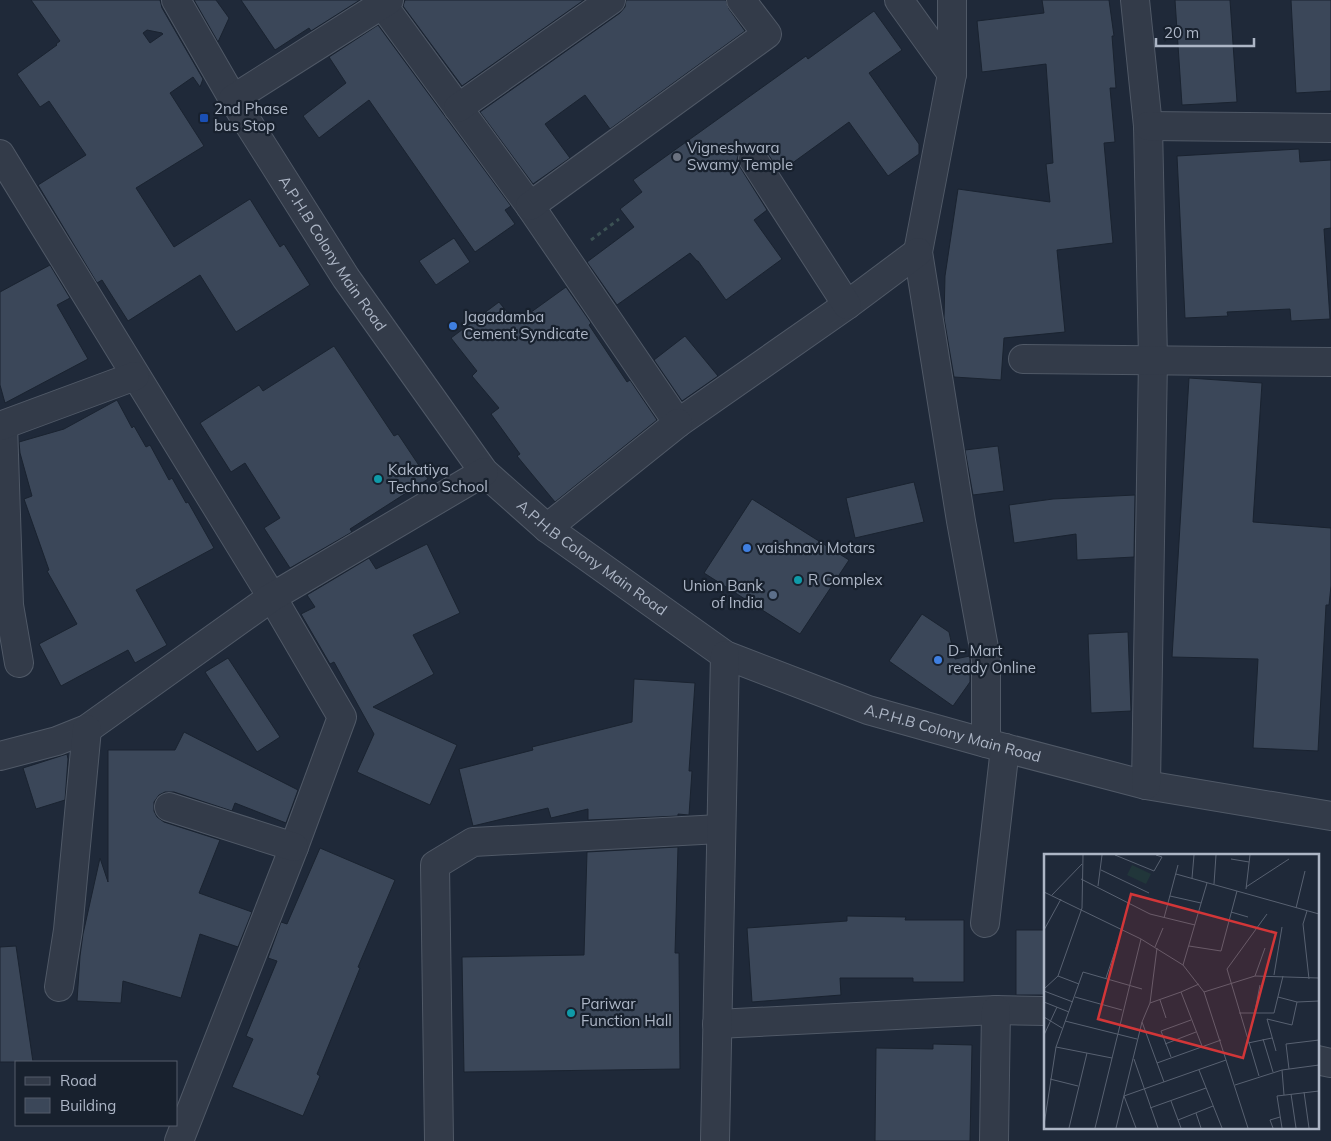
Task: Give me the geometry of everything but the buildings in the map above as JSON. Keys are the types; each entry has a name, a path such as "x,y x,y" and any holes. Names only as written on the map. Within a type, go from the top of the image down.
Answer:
{"street":[{"name":"A.P.H.B Colony Main Road","path":"176,0 233,99 346,278 484,472 547,528 725,655 868,710 996,746 1146,785 1331,816"},
{"path":"458,108 611,0"},
{"path":"530,206 767,34 741,0"},
{"path":"899,0 952,74"},
{"path":"952,0 952,74 918,252 961,521 986,659 996,746 984,923"},
{"path":"1135,0 1148,126 1153,359 1146,785"},
{"path":"233,99 385,2 458,108 530,206 678,423"},
{"path":"1148,126 1331,128"},
{"path":"0,154 272,597 342,717 294,847 179,1141"},
{"path":"754,159 847,305"},
{"path":"547,528 678,423 847,305 918,252"},
{"path":"1023,359 1331,362"},
{"path":"20,663 9,605 1,425 135,376"},
{"path":"0,756 57,741 86,729 272,597 484,472"},
{"path":"715,1141 725,655"},
{"path":"59,987 68,930 86,729"},
{"path":"169,807 294,847"},
{"path":"439,1141 435,865 473,842 720,829"},
{"path":"717,1024 996,1010 1044,1011"},
{"path":"994,1141 996,1010"},
{"path":"1318,1060 1331,1063"}],"path":[{"path":"566,258 619,218"}],"place":[{"name":"2nd Phase bus Stop","path":"204,118"},
{"name":"Vigneshwara Swamy Temple","path":"677,157"},
{"name":"Jagadamba Cement Syndicate","path":"453,326"},
{"name":"Kakatiya Techno School","path":"378,479"},
{"name":"vaishnavi Motars","path":"747,548"},
{"name":"R Complex","path":"798,580"},
{"name":"Union Bank of India","path":"773,595"},
{"name":"D- Mart ready Online","path":"938,660"},
{"name":"Pariwar Function Hall","path":"571,1013"}]}
